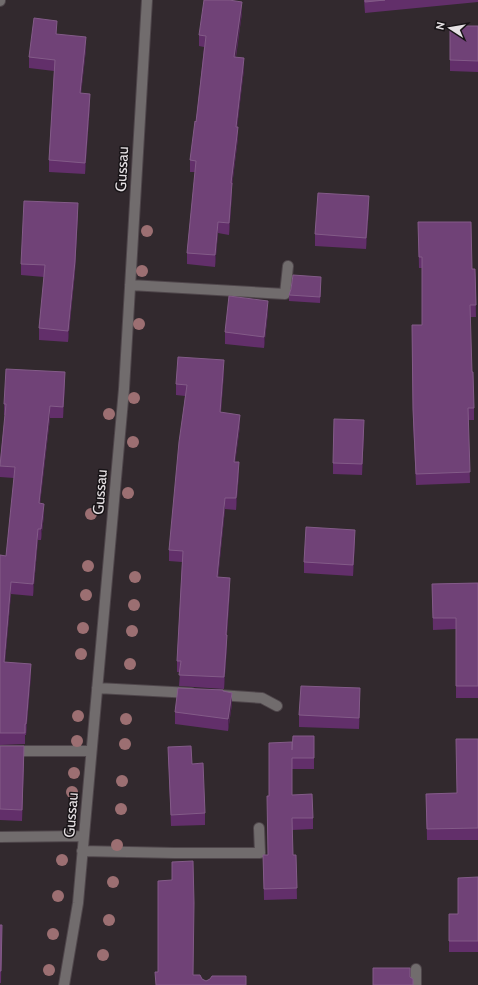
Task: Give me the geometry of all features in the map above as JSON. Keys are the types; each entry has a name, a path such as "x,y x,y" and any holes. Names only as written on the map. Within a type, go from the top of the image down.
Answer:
{"street":[{"name":"Gussau","path":"64,985 78,903 124,389 147,0"},
{"path":"130,285 285,294 288,266"},
{"path":"97,688 262,698 277,706"},
{"path":"0,751 91,751"},
{"path":"82,851 260,853 258,828"},
{"path":"0,837 84,836"},
{"path":"416,969 416,985"}],"building":[{"path":"204,0 229,0 242,2 234,57 244,58 236,127 238,127 231,183 229,223 218,222 215,255 187,253 196,161 190,160 206,36 199,35"},
{"path":"365,0 385,0 365,2"},
{"path":"34,18 57,21 56,34 86,37 80,93 90,94 85,163 49,160 55,60 29,57"},
{"path":"450,26 478,26 478,61 450,60"},
{"path":"318,193 369,196 366,238 315,234"},
{"path":"24,201 78,203 75,261 68,331 39,328 45,265 21,264"},
{"path":"418,222 471,222 472,269 475,269 476,305 470,305 474,408 468,408 470,472 416,474 413,409 412,325 422,325 422,257 419,257"},
{"path":"293,275 321,277 320,297 289,295"},
{"path":"229,296 268,301 264,337 225,332"},
{"path":"178,357 224,360 220,412 240,415 234,462 239,462 236,498 225,498 217,577 230,578 224,677 179,675 181,661 177,661 183,551 169,550 179,442 187,385 176,384"},
{"path":"6,369 65,372 63,407 50,406 39,503 44,504 41,529 38,529 33,584 11,582 4,662 31,664 25,733 0,733 0,555 6,556 15,467 0,466 6,404 4,404"},
{"path":"334,419 364,420 362,464 333,463"},
{"path":"306,527 355,530 353,565 304,562"},
{"path":"478,583 478,686 456,686 456,618 433,618 432,584"},
{"path":"301,686 360,688 359,718 299,715"},
{"path":"178,688 223,690 232,693 228,719 175,712"},
{"path":"293,736 314,736 314,758 292,758 292,795 312,794 313,818 292,818 293,855 296,855 297,888 264,889 263,855 268,855 267,796 269,796 269,743 292,742 292,750"},
{"path":"456,739 478,739 478,828 427,829 426,794 457,793"},
{"path":"0,746 24,746 22,810 0,809"},
{"path":"191,746 192,764 203,763 205,813 171,815 168,747"},
{"path":"193,861 193,975 200,975 202,979 206,981 212,976 246,976 246,985 156,985 155,972 158,972 158,881 172,880 172,862"},
{"path":"478,877 478,941 449,941 449,914 458,914 458,878"},
{"path":"0,925 2,925 1,971 0,971"},
{"path":"373,968 410,968 410,977 413,979 413,985 373,985"}]}
